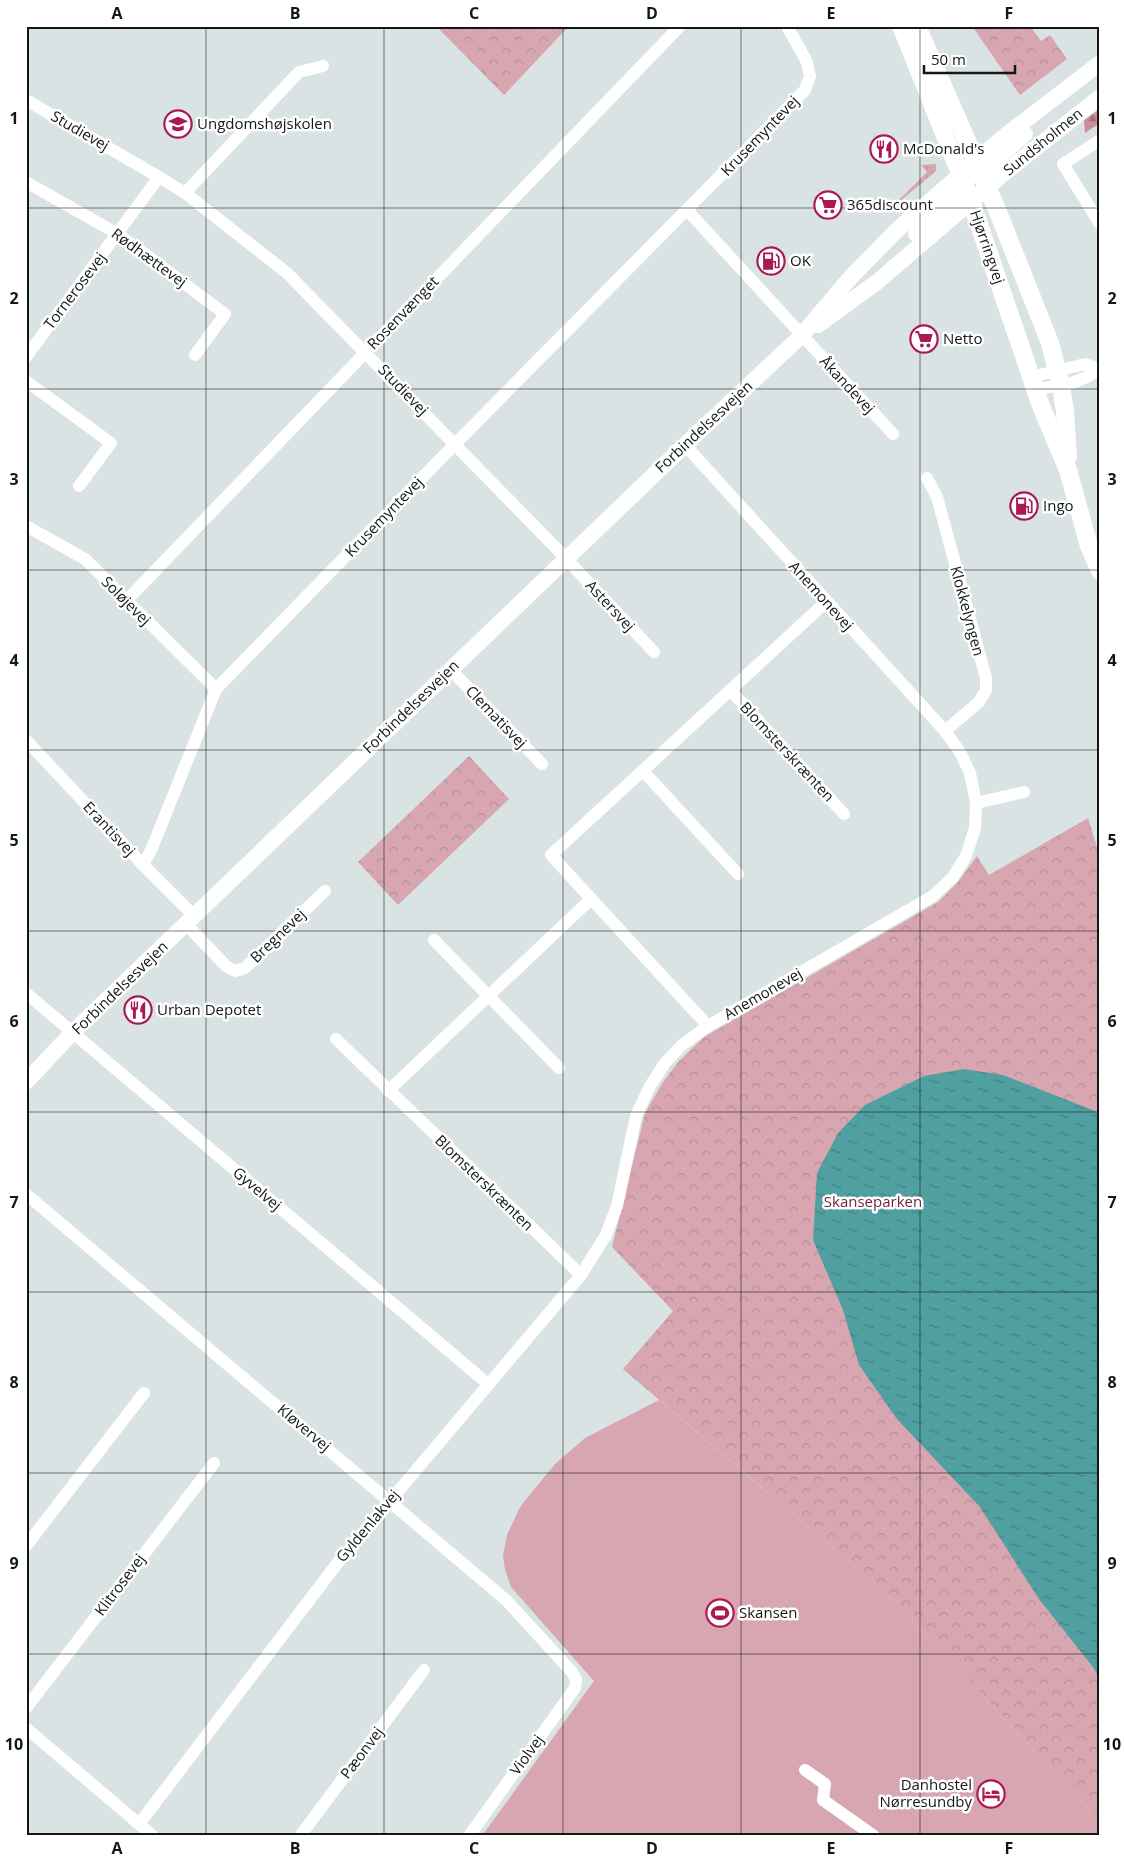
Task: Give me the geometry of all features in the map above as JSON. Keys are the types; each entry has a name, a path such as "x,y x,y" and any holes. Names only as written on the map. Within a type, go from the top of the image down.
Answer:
{"main road":[{"name":"Hjørringvej","path":"901,26 973,181 1034,301 1050,343 1065,412 1068,470"},
{"name":"Hjørringvej","path":"917,26 973,181 1040,406 1068,470 1089,546 1100,571"}],"street":[{"name":"Rosenvænget","path":"126,601 680,26"},
{"name":"Krusemyntevej","path":"143,865 152,848 216,689 805,90 810,76 807,62 788,26"},
{"name":"Sundsholmen","path":"973,181 1001,139 1100,63"},
{"path":"185,193 299,72 323,66"},
{"path":"973,181 1100,68"},
{"name":"Sundsholmen","path":"973,181 1100,96"},
{"name":"Studievej","path":"26,100 160,176 185,193 287,273 566,559"},
{"path":"1100,140 1063,164 1100,224"},
{"name":"Tornerosevej","path":"26,357 160,176"},
{"name":"Forbindelsesvejen","path":"26,1082 72,1033 450,669 801,336 850,278 898,230 973,181"},
{"name":"Forbindelsesvejen","path":"801,336 871,287 910,240 973,181"},
{"name":"Rødhættevej","path":"26,182 118,234 225,314 195,355"},
{"path":"687,210 801,336"},
{"path":"850,278 871,287"},
{"name":"Åkandevej","path":"801,336 893,434"},
{"path":"1033,383 1059,378 1088,378 1100,369"},
{"path":"26,381 111,443 79,486"},
{"name":"Anemonevej","path":"606,1235 617,1206 636,1116 650,1086 665,1063 682,1045 708,1026 933,896 953,877 966,856 976,828 976,803 970,774 960,752 945,731 685,445"},
{"name":"Klokkelyngen","path":"927,478 937,497 986,678 986,690 978,702 945,731"},
{"name":"Soløjevej","path":"26,526 85,559 216,689"},
{"name":"Astersvej","path":"566,559 654,652"},
{"name":"Blomsterskrænten","path":"708,1026 551,855 826,602"},
{"name":"Clematisvej","path":"450,669 542,764"},
{"name":"Blomsterskrænten","path":"730,690 844,814"},
{"name":"Erantisvej","path":"26,740 143,865 190,920"},
{"path":"643,771 738,874"},
{"path":"976,803 1024,792"},
{"name":"Bregnevej","path":"190,920 226,966 235,970 245,968 324,891"},
{"path":"388,1091 591,900"},
{"path":"434,940 560,1068"},
{"name":"Gyvelvej","path":"26,993 488,1384"},
{"name":"Blomsterskrænten","path":"336,1039 581,1275"},
{"name":"Kløvervej","path":"26,1194 506,1600 572,1672"},
{"name":"Gyldenlakvej","path":"139,1824 336,1565 581,1275 606,1235"},
{"path":"26,1546 144,1393"},
{"name":"Klitrosevej","path":"26,1708 214,1463"},
{"name":"Pæonvej","path":"300,1836 424,1670"},
{"name":"Violvej","path":"469,1836 575,1688 576,1680 572,1672"},
{"path":"26,1728 153,1836"},
{"path":"805,1770 824,1784 823,1800 874,1836"}],"green space":[{"path":"436,26 569,26 504,95"},
{"path":"972,26 1030,26 1041,41 1050,35 1067,59 1020,95"},
{"path":"1100,109 1100,123 1085,133 1084,120"},
{"path":"936,164 936,171 898,201 927,172 921,165"},
{"path":"469,756 509,799 398,905 358,862"},
{"name":"Skanseparken","path":"1088,818 1100,857 1100,1821 895,1601 623,1369 673,1311 612,1247 645,1113 663,1082 679,1061 704,1037 938,902 958,882 977,856 989,875"},
{"name":"Skansen","path":"659,1400 895,1601 1100,1821 1100,1836 482,1836 594,1681 511,1587 505,1570 503,1555 507,1535 520,1507 555,1464 585,1438"}],"water":[{"path":"964,1069 1003,1075 1100,1113 1100,1679 1093,1667 1039,1599 980,1507 897,1419 859,1365 843,1310 813,1240 817,1173 838,1133 865,1105 924,1076"}],"place":[{"name":"Ungdomshøjskolen","path":"178,124"},
{"name":"McDonald's","path":"884,149"},
{"name":"365discount","path":"828,205"},
{"name":"OK","path":"771,261"},
{"name":"Netto","path":"924,339"},
{"name":"Ingo","path":"1024,506"},
{"name":"Urban Depotet","path":"138,1010"},
{"name":"Skansen","path":"720,1613"},
{"name":"Danhostel Nørresundby","path":"991,1794"}]}
